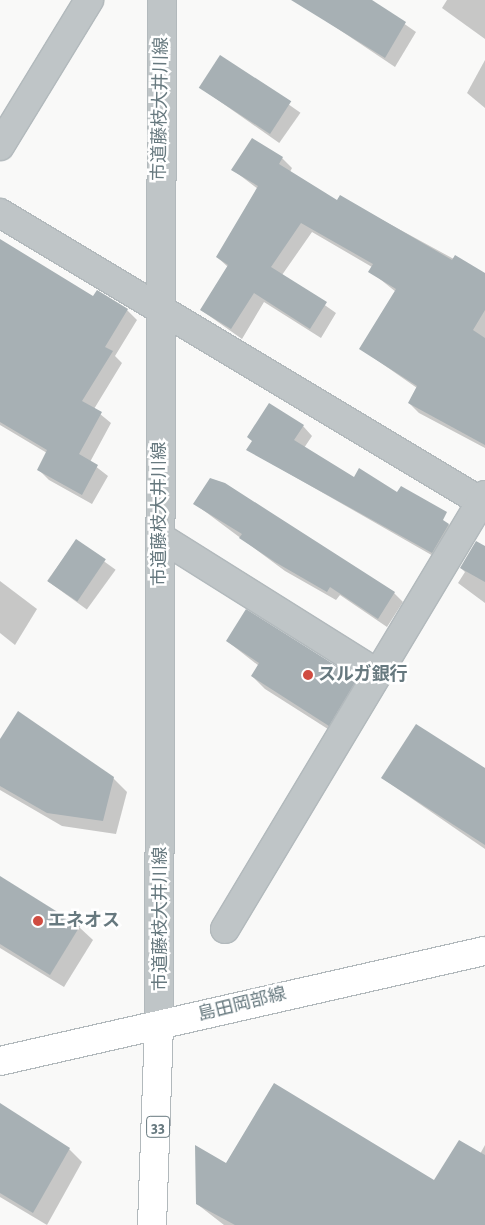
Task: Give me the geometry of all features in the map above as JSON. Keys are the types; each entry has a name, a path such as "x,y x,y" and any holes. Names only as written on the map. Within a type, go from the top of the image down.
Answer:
{"main road":[{"name":"島田岡部線","path":"0,1061 159,1028 249,1002 485,951"},
{"name":"33","path":"152,1225 159,1028"}],"street":[{"path":"0,146 89,0"},
{"name":"市道藤枝大井川線","path":"159,1028 160,537 158,305 162,0"},
{"path":"0,212 484,500 225,928"},
{"path":"160,537 378,674"}],"building":[{"path":"291,0 372,0 406,22 385,58"},
{"path":"220,55 291,101 270,134 199,88"},
{"path":"252,138 283,157 279,164 337,200 340,195 452,260 455,255 485,273 485,310 473,330 485,338 485,445 408,403 417,386 359,349 396,289 368,272 373,264 301,223 271,267 327,302 310,329 254,293 231,329 200,310 228,265 216,257 258,186 231,170"},
{"path":"0,239 93,296 97,290 128,309 105,347 113,351 82,401 102,412 79,454 98,465 82,495 37,470 47,450 0,422"},
{"path":"269,403 304,425 294,440 354,477 359,468 397,492 401,486 447,512 443,520 449,524 432,553 246,450 252,441 247,437"},
{"path":"210,478 225,483 395,592 378,619 330,587 327,592 275,562 239,538 242,534 193,504"},
{"path":"76,539 106,559 77,601 47,581"},
{"path":"476,541 485,546 485,582 460,568"},
{"path":"246,609 357,679 329,726 251,676 259,663 226,641"},
{"path":"18,711 114,777 103,821 47,813 0,786 0,739"},
{"path":"416,724 485,768 485,845 381,778"},
{"path":"0,876 80,926 50,975 0,944"},
{"path":"274,1083 434,1180 459,1140 485,1155 485,1225 235,1225 196,1204 195,1145 226,1163"},
{"path":"0,1103 70,1148 33,1213 0,1193"}],"place":[{"name":"スルガ銀行","path":"308,675"},
{"name":"エネオス","path":"38,921"}]}
